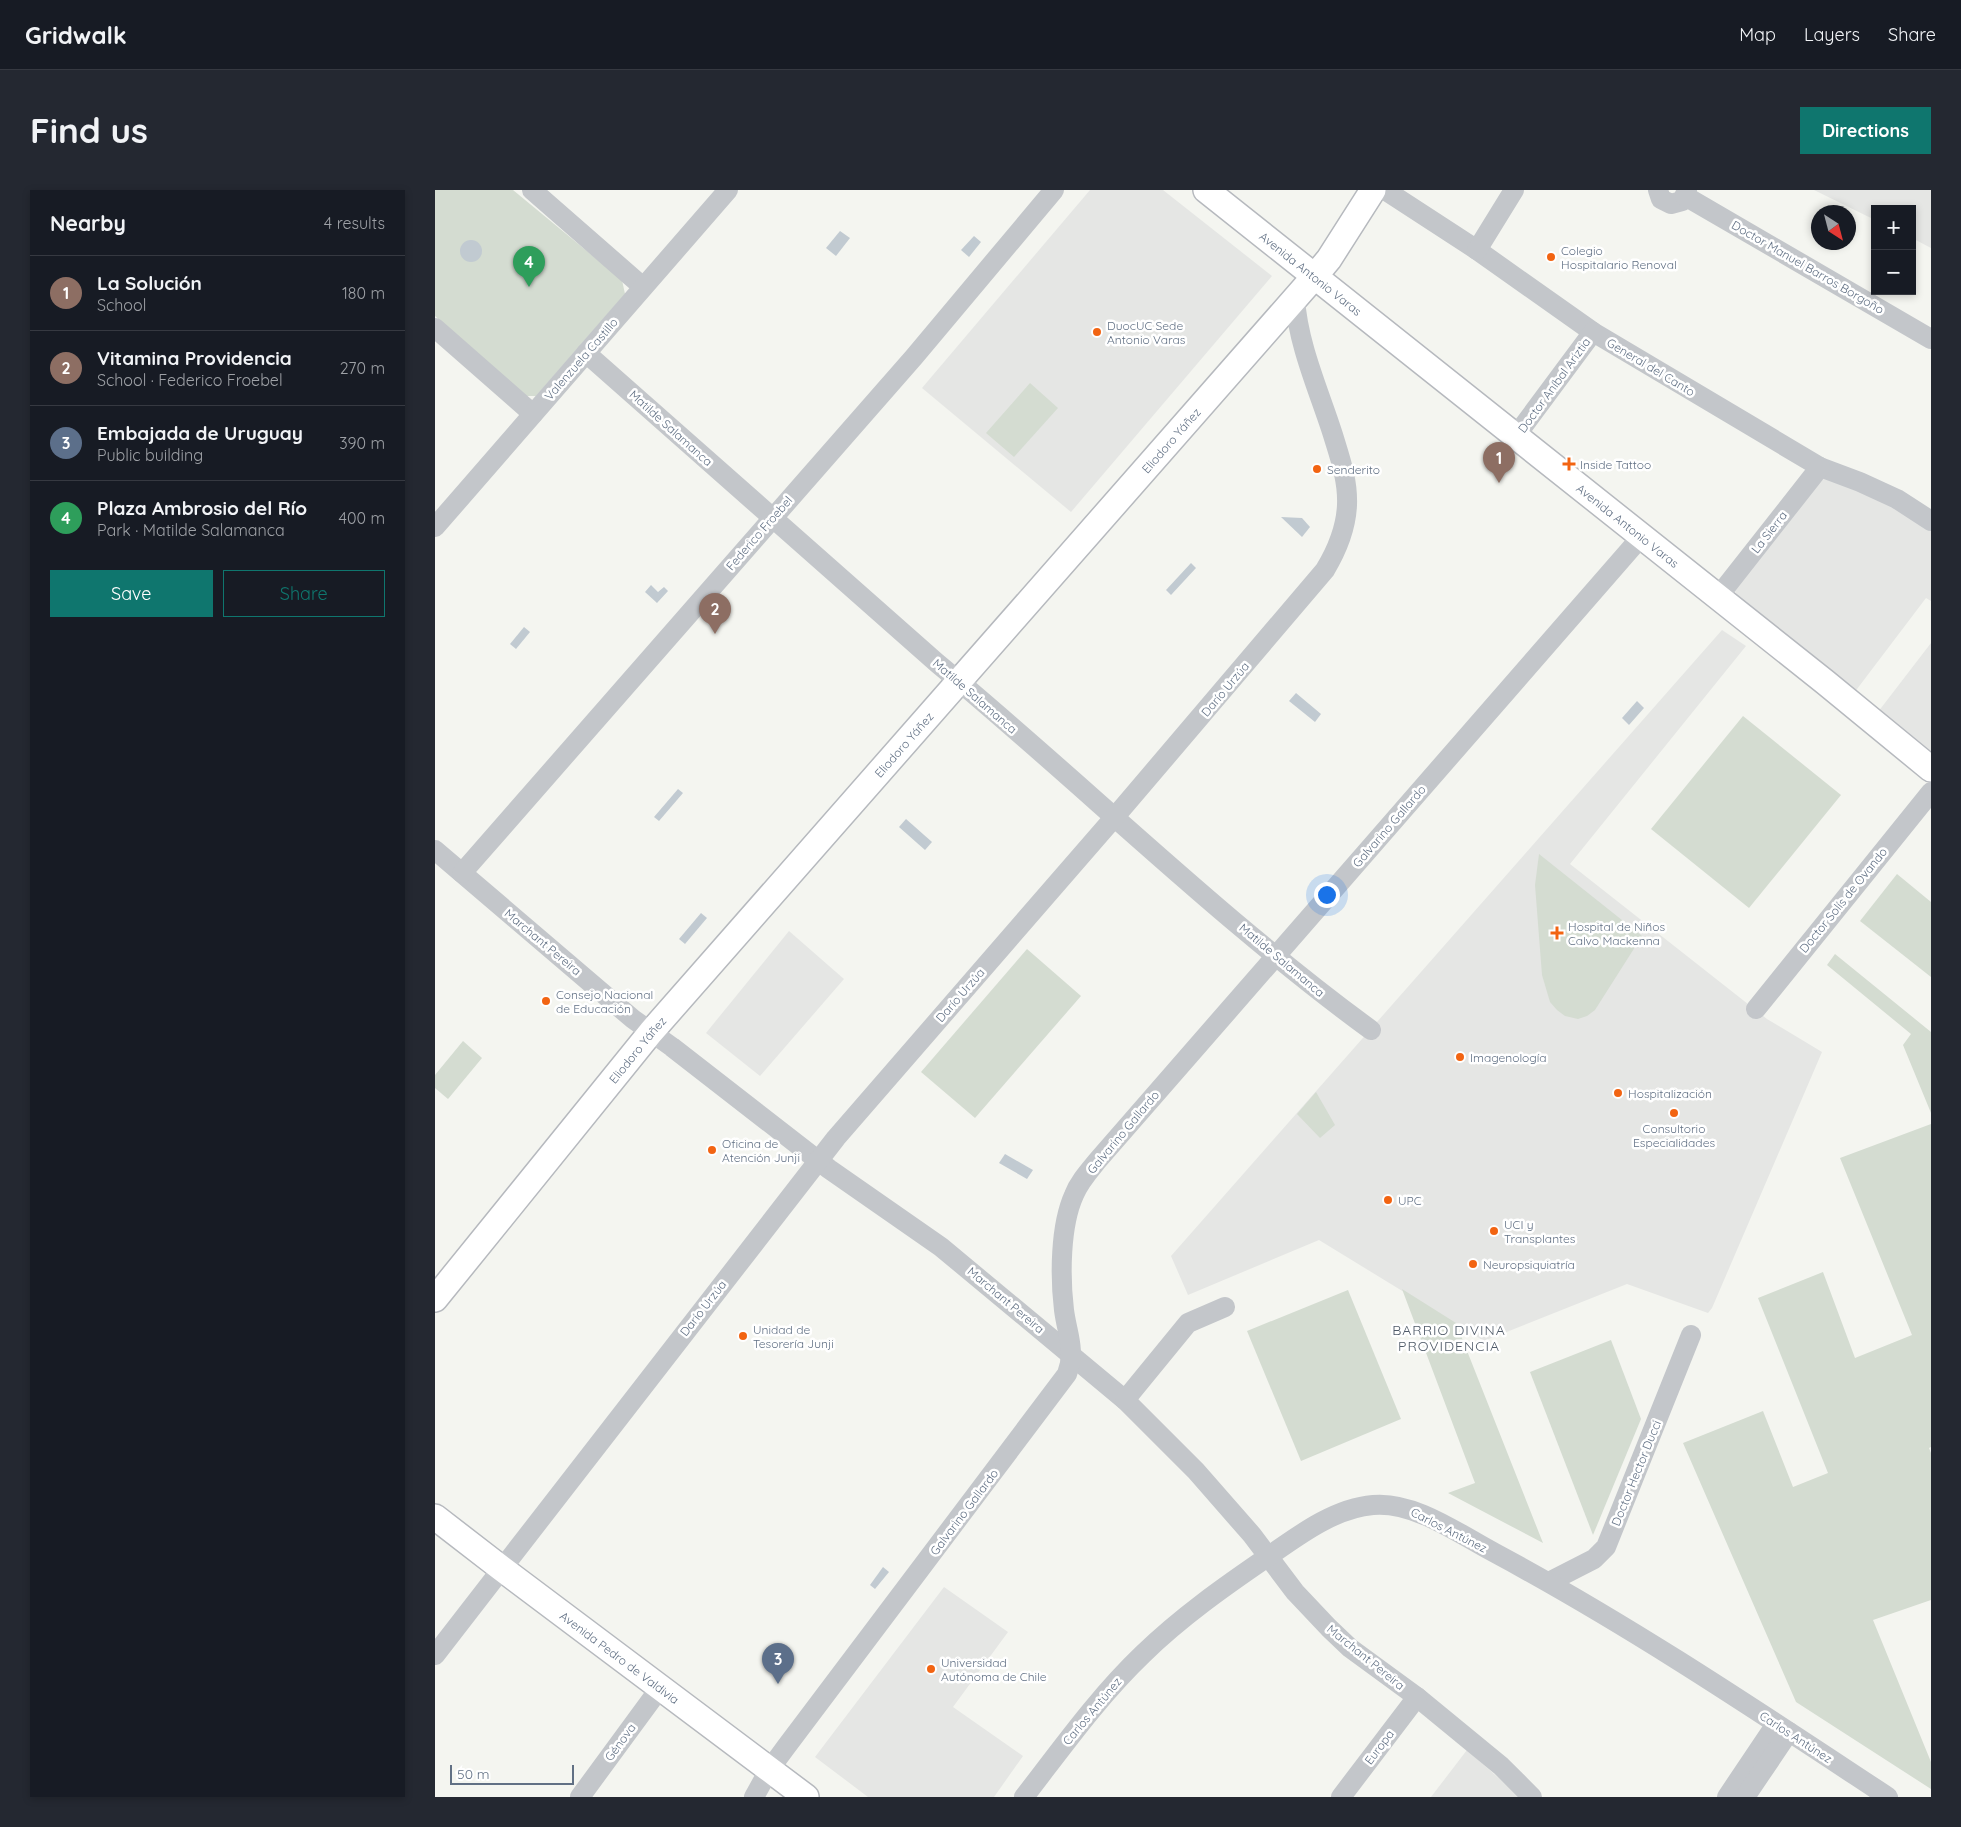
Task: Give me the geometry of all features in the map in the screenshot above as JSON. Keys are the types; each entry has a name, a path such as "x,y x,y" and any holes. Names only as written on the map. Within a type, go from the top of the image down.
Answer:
{"main road":[{"name":"Avenida Antonio Varas","path":"1206,190 1825,682 1931,769"},
{"name":"Eliodoro Yáñez","path":"435,1299 651,1032 1314,277 1329,259 1373,190"},
{"name":"Avenida Pedro de Valdivia","path":"435,1517 806,1797"}],"street":[{"path":"531,190 643,287"},
{"name":"Valenzuela Castillo","path":"435,527 728,190"},
{"name":"Federico Froebel","path":"462,873 914,357 1054,190"},
{"name":"General del Canto","path":"1385,190 1477,250 1593,332 1820,467 1897,499 1931,521"},
{"path":"1477,250 1513,190"},
{"path":"1658,190 1661,199 1671,204 1682,201 1686,193"},
{"name":"Doctor Manuel Barros Borgoño","path":"1686,193 1931,339"},
{"name":"Darío Urzúa","path":"435,1655 818,1160 1115,818 1317,580 1332,558 1340,539 1347,505 1344,470 1299,328 1295,299"},
{"path":"435,328 533,414"},
{"name":"Doctor Aníbal Ariztia","path":"1515,437 1593,332"},
{"name":"Matilde Salamanca","path":"586,353 772,518 1275,956 1307,983 1371,1030"},
{"name":"La Sierra","path":"1717,598 1820,467"},
{"name":"Galvarino Gallardo","path":"754,1797 769,1770 1067,1374 1073,1356 1064,1312 1062,1279 1066,1223 1074,1195 1097,1160 1641,537"},
{"name":"Doctor Solís de Ovando","path":"1755,1009 1931,792"},
{"name":"Marchant Pereira","path":"435,850 651,1032 818,1160 941,1247 1125,1400 1197,1471 1252,1535 1295,1592 1329,1628 1350,1648 1417,1697 1501,1766 1533,1797"},
{"path":"1125,1400 1188,1323 1225,1307"},
{"name":"Doctor Hector Ducci","path":"1549,1582 1602,1553 1691,1335"},
{"name":"Carlos Antúnez","path":"1024,1797 1096,1705 1143,1653 1205,1602 1268,1556 1318,1524 1338,1514 1374,1505 1391,1505 1422,1514 1549,1582 1677,1660 1888,1797"},
{"name":"Génova","path":"580,1797 660,1688"},
{"name":"Europa","path":"1341,1797 1417,1697"},
{"path":"1727,1797 1783,1728"},
{"path":"1745,1797 1783,1728"}],"shaded area":[{"path":"435,190 513,190 622,280 625,294 536,396 525,396 435,316"},
{"name":"DuocUC Sede Antonio Varas","path":"1090,190 1163,190 1272,276 1071,512 922,388"},
{"path":"1814,190 1931,190 1931,248 1916,240 1916,205 1871,205 1871,218 1856,211 1856,205 1844,205"},
{"path":"840,231 850,238 836,256 826,248"},
{"path":"974,236 981,242 969,257 961,250"},
{"path":"471,240 481,247 482,251 475,261 471,262 461,255 460,251 467,241"},
{"path":"1030,383 1058,408 1014,457 986,433"},
{"path":"1825,478 1857,488 1931,528 1931,601 1926,598 1854,693 1737,596 1735,591 1818,483"},
{"path":"1281,517 1302,518 1310,527 1302,537"},
{"path":"1191,563 1196,568 1171,595 1166,590"},
{"path":"651,585 658,592 664,587 668,591 657,603 645,592"},
{"path":"524,627 530,632 516,649 510,644"},
{"name":"Hospital de Niños Calvo Mackenna","path":"1722,630 1746,646 1570,864 1767,1019 1822,1052 1712,1308 1708,1313 1627,1284 1484,1341 1319,1240 1188,1295 1171,1256"},
{"path":"1931,643 1931,755 1878,712"},
{"path":"1296,693 1321,714 1315,722 1289,701"},
{"path":"1637,701 1644,708 1629,725 1622,718"},
{"path":"1743,716 1841,795 1749,908 1651,829"},
{"path":"678,789 683,793 659,821 654,817"},
{"path":"906,819 932,842 925,850 899,827"},
{"path":"1539,854 1642,936 1595,1010 1587,1016 1578,1019 1565,1016 1550,1002 1542,975 1535,885"},
{"path":"1897,874 1931,902 1931,977 1860,921"},
{"path":"701,913 707,918 685,944 679,939"},
{"path":"789,931 844,979 760,1076 706,1033"},
{"path":"1027,949 1081,996 975,1118 921,1072"},
{"path":"1835,954 1931,1032 1931,1113 1903,1045 1911,1034 1827,965"},
{"path":"463,1041 482,1058 448,1099 435,1088 435,1075"},
{"path":"1316,1092 1335,1125 1320,1138 1297,1114"},
{"path":"1931,1124 1931,1447 1929,1448 1931,1453 1931,1600 1873,1620 1931,1762 1931,1789 1796,1702 1683,1443 1763,1411 1793,1487 1828,1473 1758,1298 1823,1272 1855,1358 1912,1335 1840,1158"},
{"path":"1005,1154 1033,1170 1027,1179 999,1163"},
{"path":"1402,1289 1456,1323 1543,1543 1448,1493 1475,1483"},
{"path":"1348,1290 1401,1419 1301,1461 1247,1331"},
{"path":"1611,1340 1641,1419 1593,1535 1530,1372"},
{"path":"883,1567 889,1572 875,1589 870,1585"},
{"name":"Universidad Autónoma de Chile","path":"944,1587 1008,1632 953,1707 1023,1756 994,1797 868,1797 815,1757"},
{"path":"1467,1750 1520,1797 1431,1797"}],"place":[{"name":"Colegio Hospitalario Renoval","path":"1551,257"},
{"name":"Plaza Ambrosio del Río","path":"529,287"},
{"name":"DuocUC Sede Antonio Varas","path":"1097,332"},
{"name":"Inside Tattoo","path":"1569,464"},
{"name":"Senderito","path":"1317,469"},
{"name":"La Solución","path":"1499,483"},
{"name":"Vitamina Providencia","path":"715,634"},
{"name":"Hospital de Niños Calvo Mackenna","path":"1557,933"},
{"name":"Consejo Nacional de Educación","path":"546,1001"},
{"name":"Imagenología","path":"1460,1057"},
{"name":"Hospitalización","path":"1618,1093"},
{"name":"Consultorio Especialidades","path":"1674,1113"},
{"name":"Oficina de Atención Junji","path":"712,1150"},
{"name":"UPC","path":"1388,1200"},
{"name":"UCI y Transplantes","path":"1494,1231"},
{"name":"Neuropsiquiatría","path":"1473,1264"},
{"name":"Unidad de Tesorería Junji","path":"743,1336"},
{"name":"Universidad Autónoma de Chile","path":"931,1669"},
{"name":"Embajada de Uruguay","path":"778,1684"}],"district":[{"name":"BARRIO DIVINA PROVIDENCIA","path":"1449,1338"}]}
